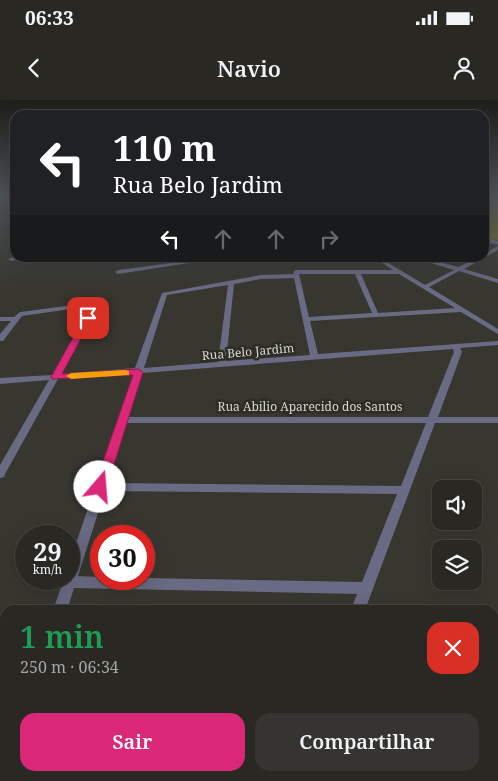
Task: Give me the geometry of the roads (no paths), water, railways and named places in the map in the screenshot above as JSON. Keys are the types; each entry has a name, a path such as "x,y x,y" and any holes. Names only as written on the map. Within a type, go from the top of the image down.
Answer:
{"street":[{"path":"118,272 189,262"},
{"path":"384,262 498,332"},
{"path":"434,262 498,281"},
{"path":"425,287 472,262"},
{"path":"357,272 376,315"},
{"path":"80,548 164,294 268,276 400,272"},
{"path":"297,274 314,358"},
{"path":"222,365 231,282"},
{"path":"0,319 96,303 0,474"},
{"path":"307,319 462,310"},
{"path":"0,339 18,317"},
{"path":"488,326 498,319"},
{"name":"Rua Belo Jardim","path":"0,381 138,372 498,343"},
{"path":"360,605 458,352 455,346"},
{"name":"Rua Abilio Aparecido dos Santos","path":"122,420 498,420"},
{"path":"100,487 405,490"},
{"path":"80,582 366,588"},
{"path":"62,605 66,590"}]}
